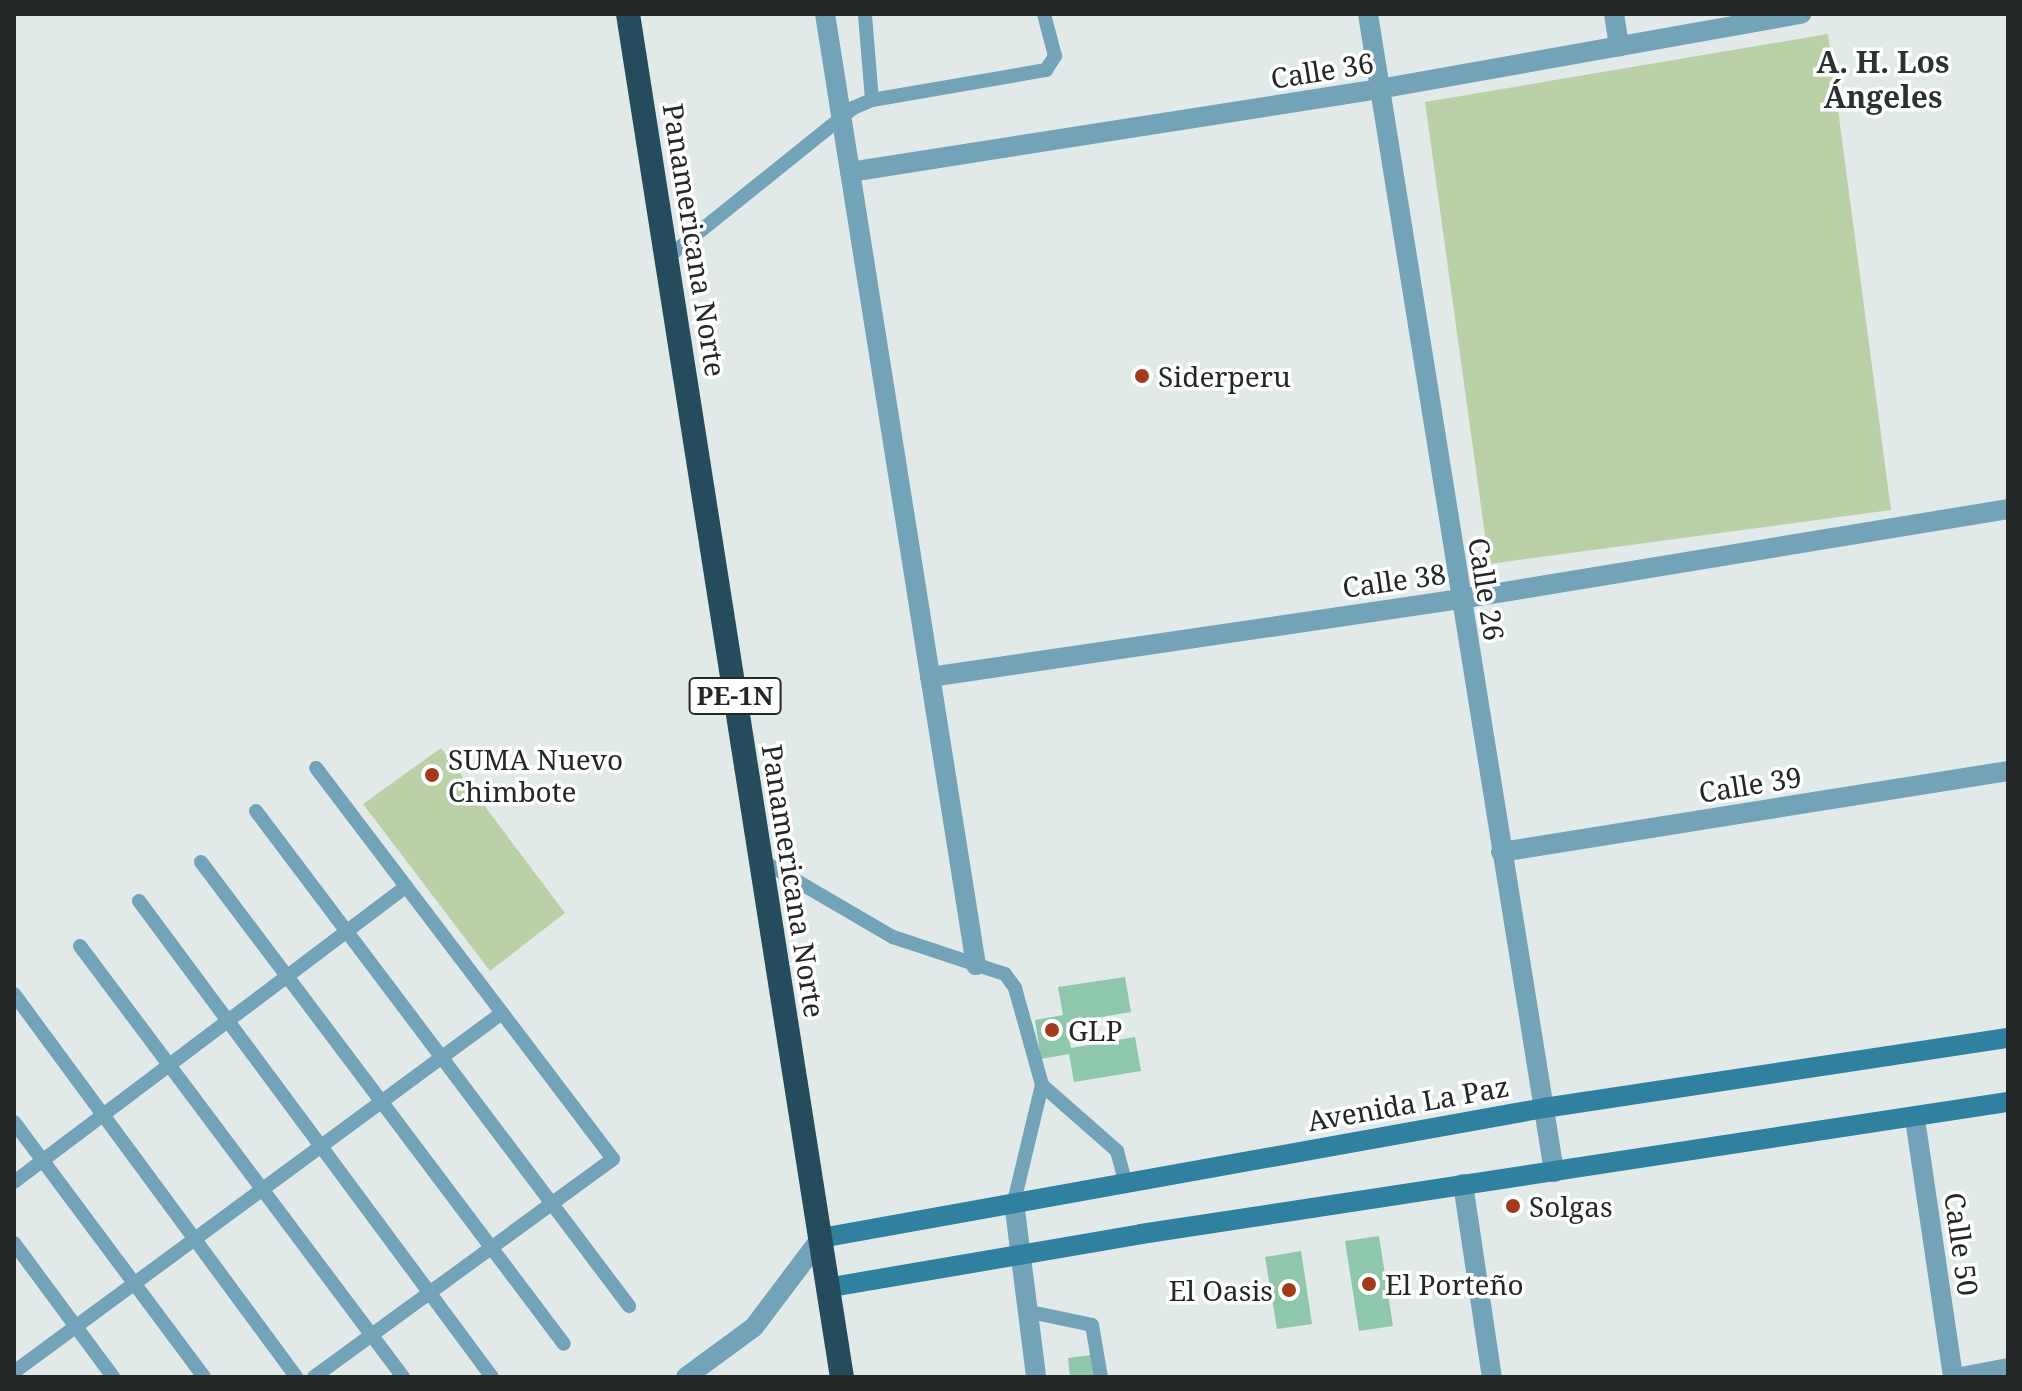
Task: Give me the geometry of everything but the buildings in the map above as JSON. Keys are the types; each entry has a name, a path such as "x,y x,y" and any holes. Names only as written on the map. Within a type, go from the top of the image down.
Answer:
{"highway":[{"name":"Panamericana Norte","path":"628,14 842,1377"}],"street":[{"path":"825,14 976,965"},
{"name":"Calle 26","path":"1368,14 1554,1172"},
{"path":"1614,14 1619,47"},
{"name":"Calle 36","path":"850,172 1379,89 1801,14"},
{"name":"Calle 38","path":"930,677 1461,599 2008,509"},
{"name":"Calle 39","path":"1501,852 2008,771"},
{"name":"Avenida La Paz","path":"821,1238 1125,1180 1544,1108 2008,1038"},
{"path":"826,1288 1141,1234 1915,1119 2008,1102"},
{"name":"Calle 50","path":"1915,1119 1953,1377"},
{"path":"1463,1184 1492,1377"},
{"path":"1014,1202 1036,1377"},
{"path":"686,1377 754,1327 821,1238"},
{"path":"1961,1377 2008,1368"}],"lane":[{"path":"865,14 872,100"},
{"path":"668,257 842,117 872,100 1046,70 1055,56 1044,14"},
{"path":"314,1377 613,1159 316,768"},
{"path":"256,811 629,1306"},
{"path":"761,860 893,937 1005,974 1015,988 1042,1085 1014,1202"},
{"path":"201,862 564,1344"},
{"path":"14,1182 406,887"},
{"path":"139,901 492,1377"},
{"path":"80,946 403,1377"},
{"path":"14,994 296,1377"},
{"path":"15,1374 502,1013"},
{"path":"1042,1085 1117,1151 1125,1180"},
{"path":"14,1122 204,1377"},
{"path":"14,1243 113,1377"},
{"path":"1026,1311 1092,1325 1101,1377"}],"green space":[{"path":"1828,34 1891,510 1489,564 1425,102"},
{"path":"441,748 565,913 490,971 363,804"}],"place":[{"name":"Siderperu","path":"1142,376"},
{"name":"SUMA Nuevo Chimbote","path":"432,775"},
{"name":"GLP","path":"1052,1030"},
{"name":"Solgas","path":"1513,1206"},
{"name":"El Porteño","path":"1369,1284"},
{"name":"El Oasis","path":"1289,1290"}],"district":[{"name":"A. H. Los Ángeles","path":"1883,79"}]}
